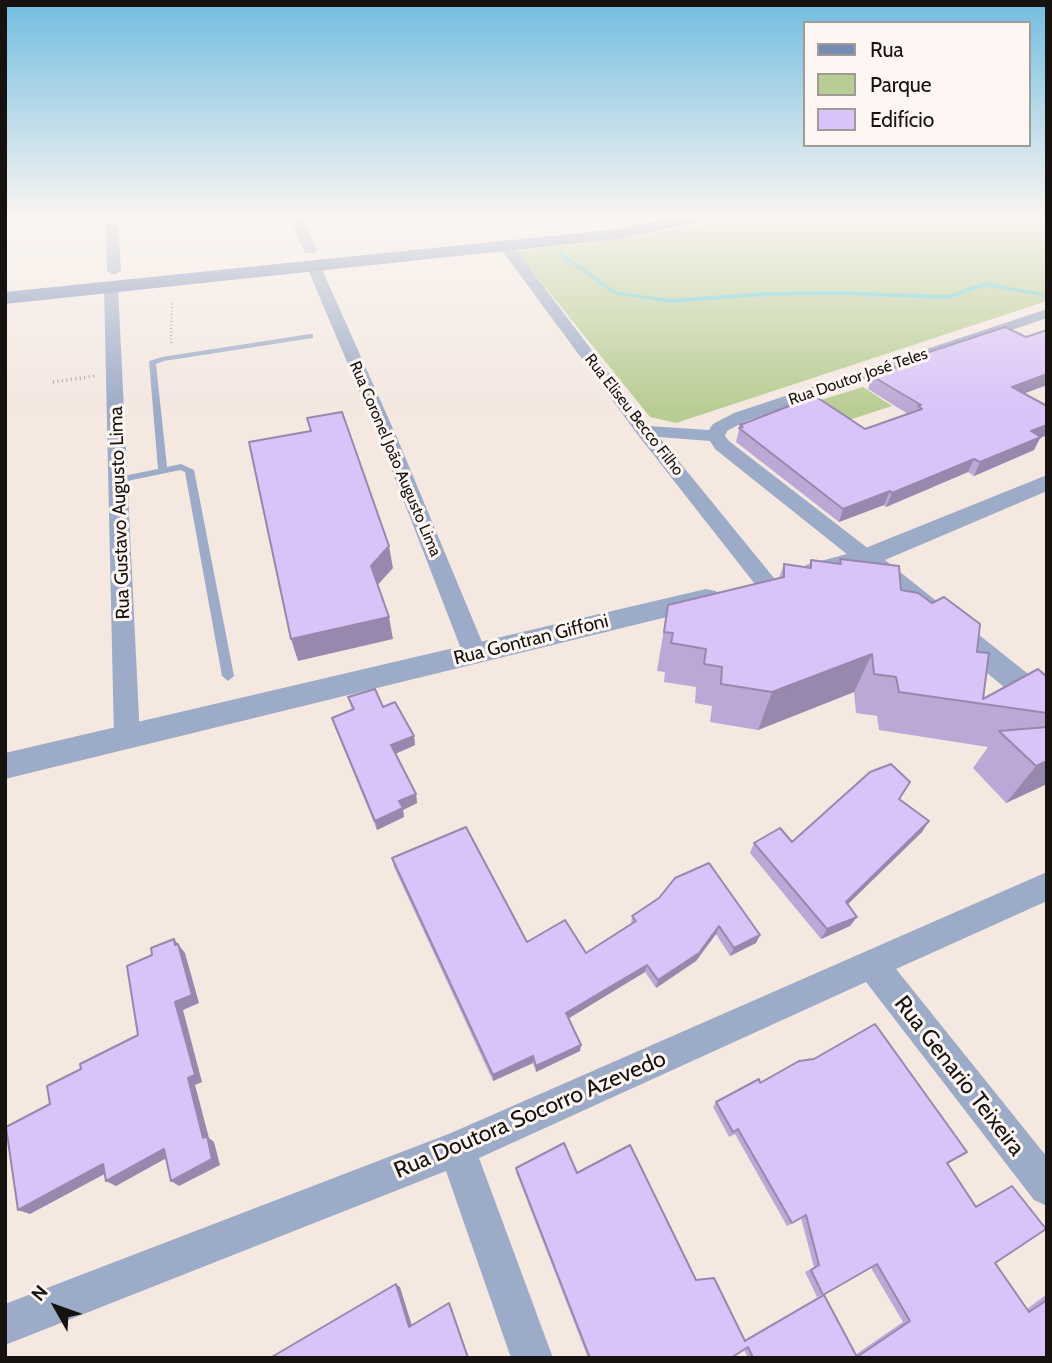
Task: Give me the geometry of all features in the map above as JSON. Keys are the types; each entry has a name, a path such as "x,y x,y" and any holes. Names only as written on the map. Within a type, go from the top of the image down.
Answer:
{"main road":[{"path":"5,283 42,282"},
{"path":"5,298 97,282"}],"street":[{"name":"Rua Gustavo Augusto Lima","path":"112,282 110,307 116,373 127,738"},
{"name":"Rua Coronel João Augusto Lima","path":"321,282 389,440 475,654"},
{"name":"Rua Eliseu Becco Filho","path":"525,282 644,431 744,588"},
{"name":"Rua Doutor José Teles","path":"716,436 719,428 740,416 1047,313"},
{"path":"644,431 716,436 722,445 1047,706"},
{"name":"Rua Gontran Giffoni","path":"5,766 866,558 1047,482"},
{"name":"Rua Doutora Socorro Azevedo","path":"5,1325 457,1149 1047,886"},
{"name":"Rua Genario Teixeira","path":"872,964 1047,1187"},
{"path":"457,1149 532,1358"}],"lane":[{"path":"163,470 152,363 162,359 310,336"},
{"path":"118,480 186,468 191,474 228,677"}],"path":[{"path":"170,343 170,305 173,298"},
{"path":"53,382 116,373"}],"green space":[{"path":"541,282 1047,282 1047,301 676,423 650,417"},
{"path":"863,387 892,406 849,420 821,400"}],"building":[{"path":"1005,327 1026,337 1047,330 1047,374 1012,387 1047,406 1047,425 1031,431 1041,437 980,462 974,459 892,493 890,491 843,509 739,428 743,427 740,425 815,396 865,429 922,409 918,406 921,405 872,376 929,352"},
{"path":"342,412 389,546 371,566 389,617 291,639 249,442 311,431 307,418"},
{"path":"840,559 899,566 901,590 918,593 932,603 944,597 980,624 977,652 989,653 983,699 1038,669 1047,677 1047,713 899,692 896,677 874,674 872,654 772,692 721,684 722,667 704,664 706,649 671,643 673,633 664,632 668,605 784,577 784,564 811,568 811,560 841,564"},
{"path":"375,689 383,707 395,702 414,736 391,745 416,794 399,801 403,808 375,821 332,718 354,709 348,697"},
{"path":"1047,727 1047,761 1036,766 999,731"},
{"path":"891,764 910,782 899,799 929,821 846,902 857,917 827,929 754,843 780,828 792,842 870,772"},
{"path":"466,827 527,942 565,920 586,953 636,921 632,916 659,898 675,878 709,863 760,935 734,948 719,926 699,953 658,980 647,965 566,1013 581,1045 536,1066 533,1056 493,1075 392,858"},
{"path":"174,939 175,945 178,944 192,995 175,1002 195,1075 188,1078 203,1138 207,1136 212,1159 171,1181 164,1149 106,1181 103,1164 18,1210 6,1127 50,1104 47,1086 81,1069 80,1064 138,1035 127,966 152,955 151,948"},
{"path":"875,1024 967,1152 947,1163 976,1207 1012,1186 1046,1229 995,1263 1029,1312 1047,1300 1047,1358 753,1358 748,1347 731,1358 590,1358 516,1168 564,1143 577,1173 630,1145 696,1280 714,1278 745,1341 824,1295 857,1357 910,1321 877,1264 823,1295 811,1270 819,1265 806,1215 792,1223 738,1129 733,1132 716,1102 759,1079 760,1083 799,1061 814,1059"},
{"path":"396,1284 409,1327 449,1303 468,1358 270,1358"}],"waterway":[{"path":"600,282 616,293 671,301 765,294 838,293 948,297 985,284 1042,294"}]}
